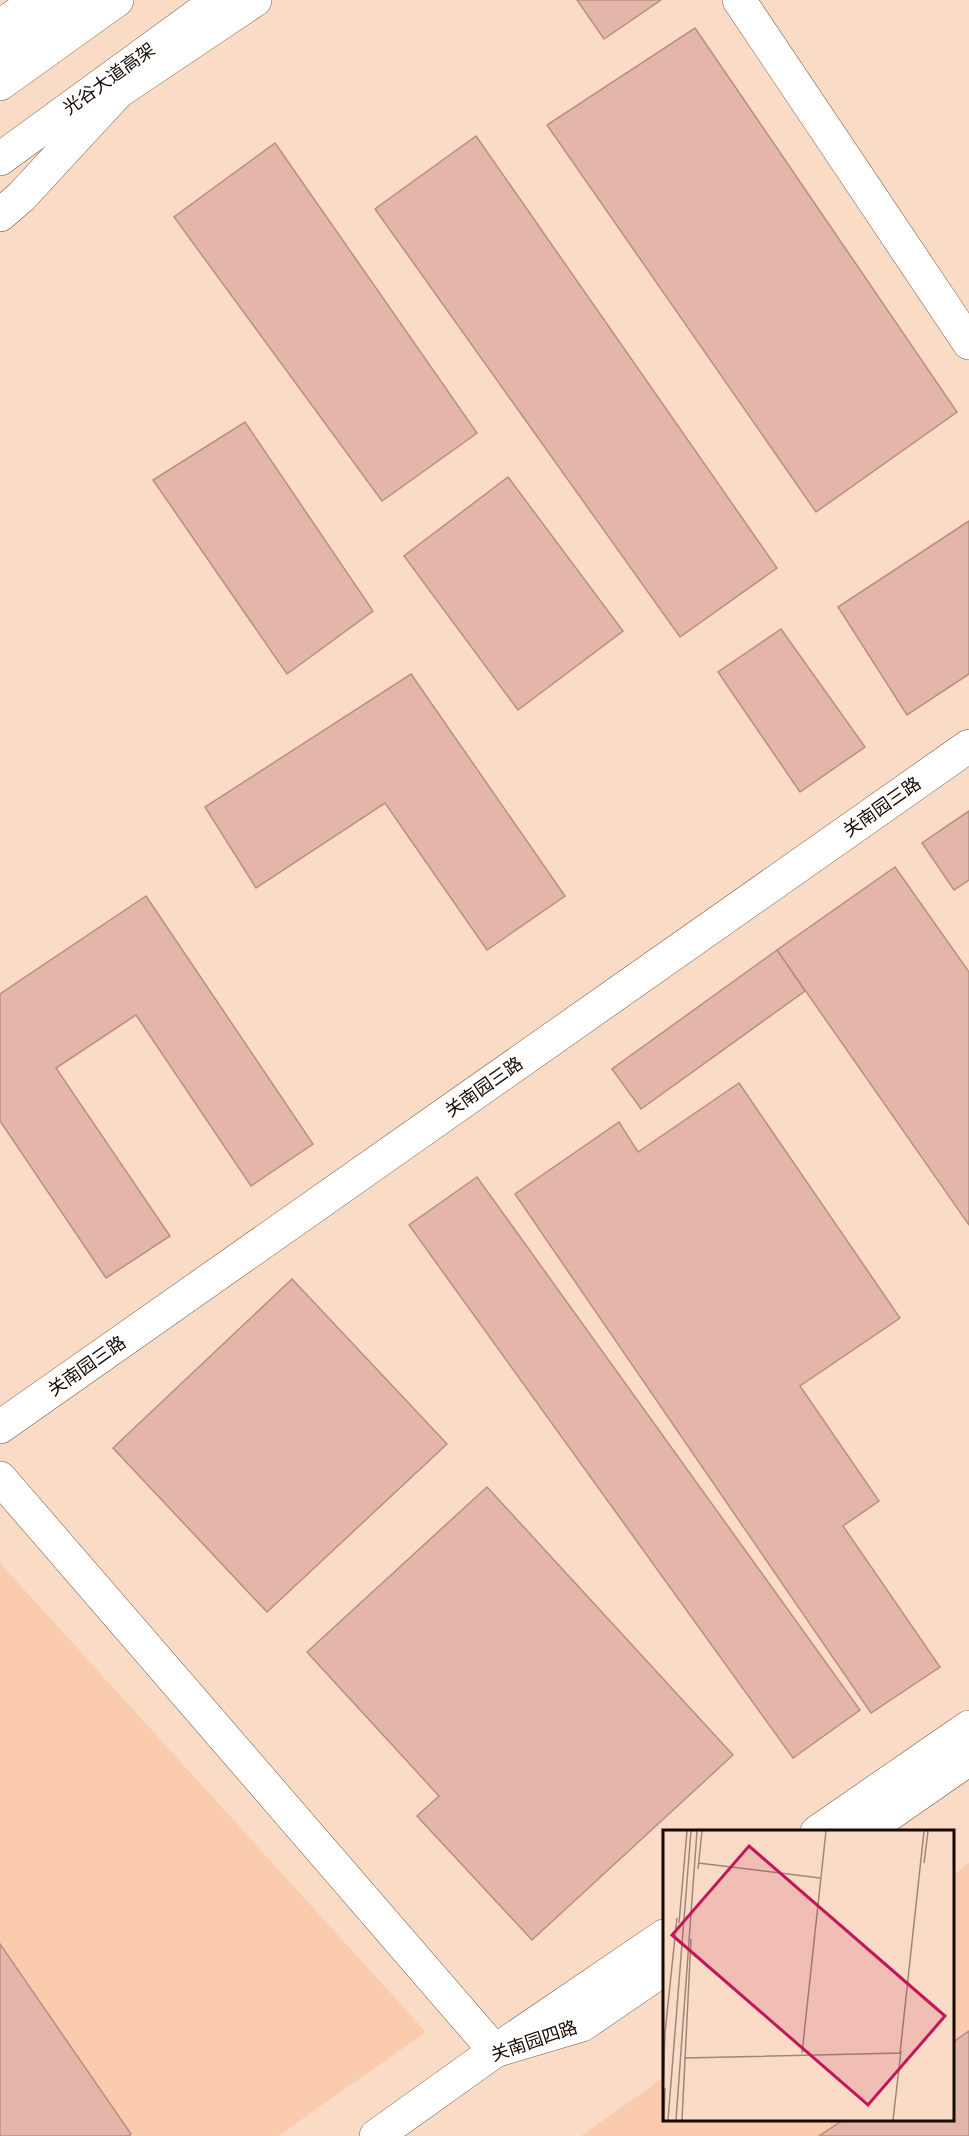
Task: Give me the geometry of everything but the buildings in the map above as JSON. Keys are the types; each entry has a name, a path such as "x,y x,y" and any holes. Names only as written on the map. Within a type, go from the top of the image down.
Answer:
{"main road":[{"path":"0,26 38,0"},
{"path":"0,55 78,0"},
{"path":"0,84 117,0"},
{"name":"光谷大道高架","path":"0,159 218,0"},
{"path":"0,171 255,0"},
{"path":"739,0 969,344"},
{"path":"0,215 21,197 119,91"},
{"name":"关南园三路","path":"0,1427 969,746"},
{"path":"0,1478 495,2051 663,1937"},
{"path":"820,1830 969,1727"},
{"path":"867,1830 969,1759"},
{"name":"关南园四路","path":"376,2136 495,2051 582,2025 663,1970"}],"shaded area":[{"path":"0,1563 426,2032 278,2136 0,2136"},
{"path":"969,1863 969,2136 581,2136 663,2078 663,2121 954,2121 954,1874"}]}
